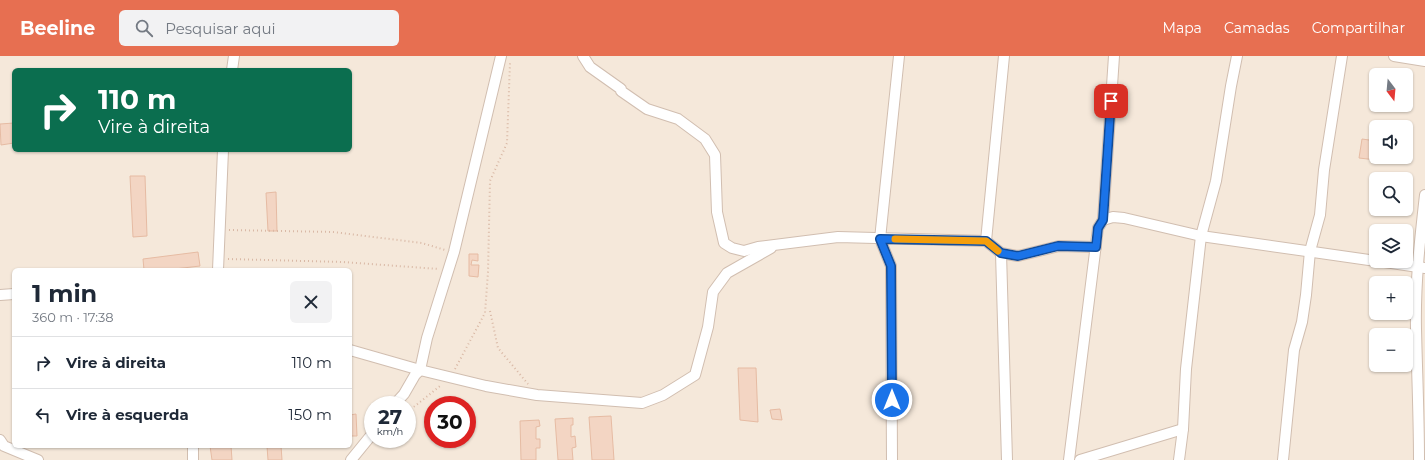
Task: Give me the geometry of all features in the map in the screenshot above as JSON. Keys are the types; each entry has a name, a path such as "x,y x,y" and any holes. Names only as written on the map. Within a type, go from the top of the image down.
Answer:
{"street":[{"path":"232,68 234,56"},
{"path":"402,396 415,375 420,370 427,338 454,252 501,56"},
{"path":"583,56 590,66 621,89 621,91 647,109 678,119 705,139 715,155 717,212 724,242 732,248 744,251 758,247 838,237 986,241 1001,253 1018,256 1058,246 1096,247"},
{"path":"892,460 891,266 880,239 899,56"},
{"path":"986,241 1004,56"},
{"path":"1069,460 1098,228 1103,220 1114,56"},
{"path":"1179,460 1183,429 1186,369 1201,236 1216,181 1230,86 1237,56"},
{"path":"1283,460 1294,350 1302,322 1310,251 1320,215 1324,170 1342,56"},
{"path":"1394,56 1425,61"},
{"path":"218,268 223,152"},
{"path":"1419,460 1418,360 1416,328 1425,195"},
{"path":"1103,220 1113,217 1124,218 1201,236 1369,260"},
{"path":"352,351 420,370 486,386 537,394 642,404 663,395 695,375 708,327 713,292 727,273 776,245"},
{"path":"1001,253 1007,460"},
{"path":"0,295 12,294"},
{"path":"1080,460 1183,429"},
{"path":"0,440 4,446 38,460"},
{"path":"351,460 364,444"},
{"path":"193,448 193,460"}],"path":[{"path":"416,405 450,377 462,359 486,313 490,181 507,143 511,56"},
{"path":"219,230 333,232 422,243 454,252"},
{"path":"218,259 343,262 449,269"},
{"path":"490,311 498,348 537,394"}],"shaded area":[{"path":"0,56 1425,56 1425,460 0,460"}],"building":[{"path":"12,123 12,143 1,145 0,124"},
{"path":"1362,139 1369,140 1369,159 1359,158"},
{"path":"130,176 145,176 147,236 133,237"},
{"path":"276,192 277,231 268,231 266,193"},
{"path":"198,252 200,266 183,268 144,268 143,259"},
{"path":"469,254 478,254 478,261 472,260 471,265 479,265 478,277 469,276"},
{"path":"738,368 756,368 758,422 740,420"},
{"path":"780,409 782,420 772,419 770,410"},
{"path":"356,414 357,436 352,436 352,415"},
{"path":"611,416 614,460 592,460 589,417"},
{"path":"573,418 573,425 571,425 571,437 575,436 576,447 572,448 573,460 558,460 555,419"},
{"path":"539,420 540,426 536,427 536,439 540,439 540,448 536,448 536,460 521,460 520,421"},
{"path":"210,448 231,448 232,460 212,460"},
{"path":"267,448 281,448 282,460 268,460"}],"slow traffic":[{"path":"895,239 986,241 998,251"}],"route":[{"path":"892,400 891,266 880,239 986,241 1001,253 1018,256 1058,246 1096,247 1098,228 1103,220 1111,101"}]}
